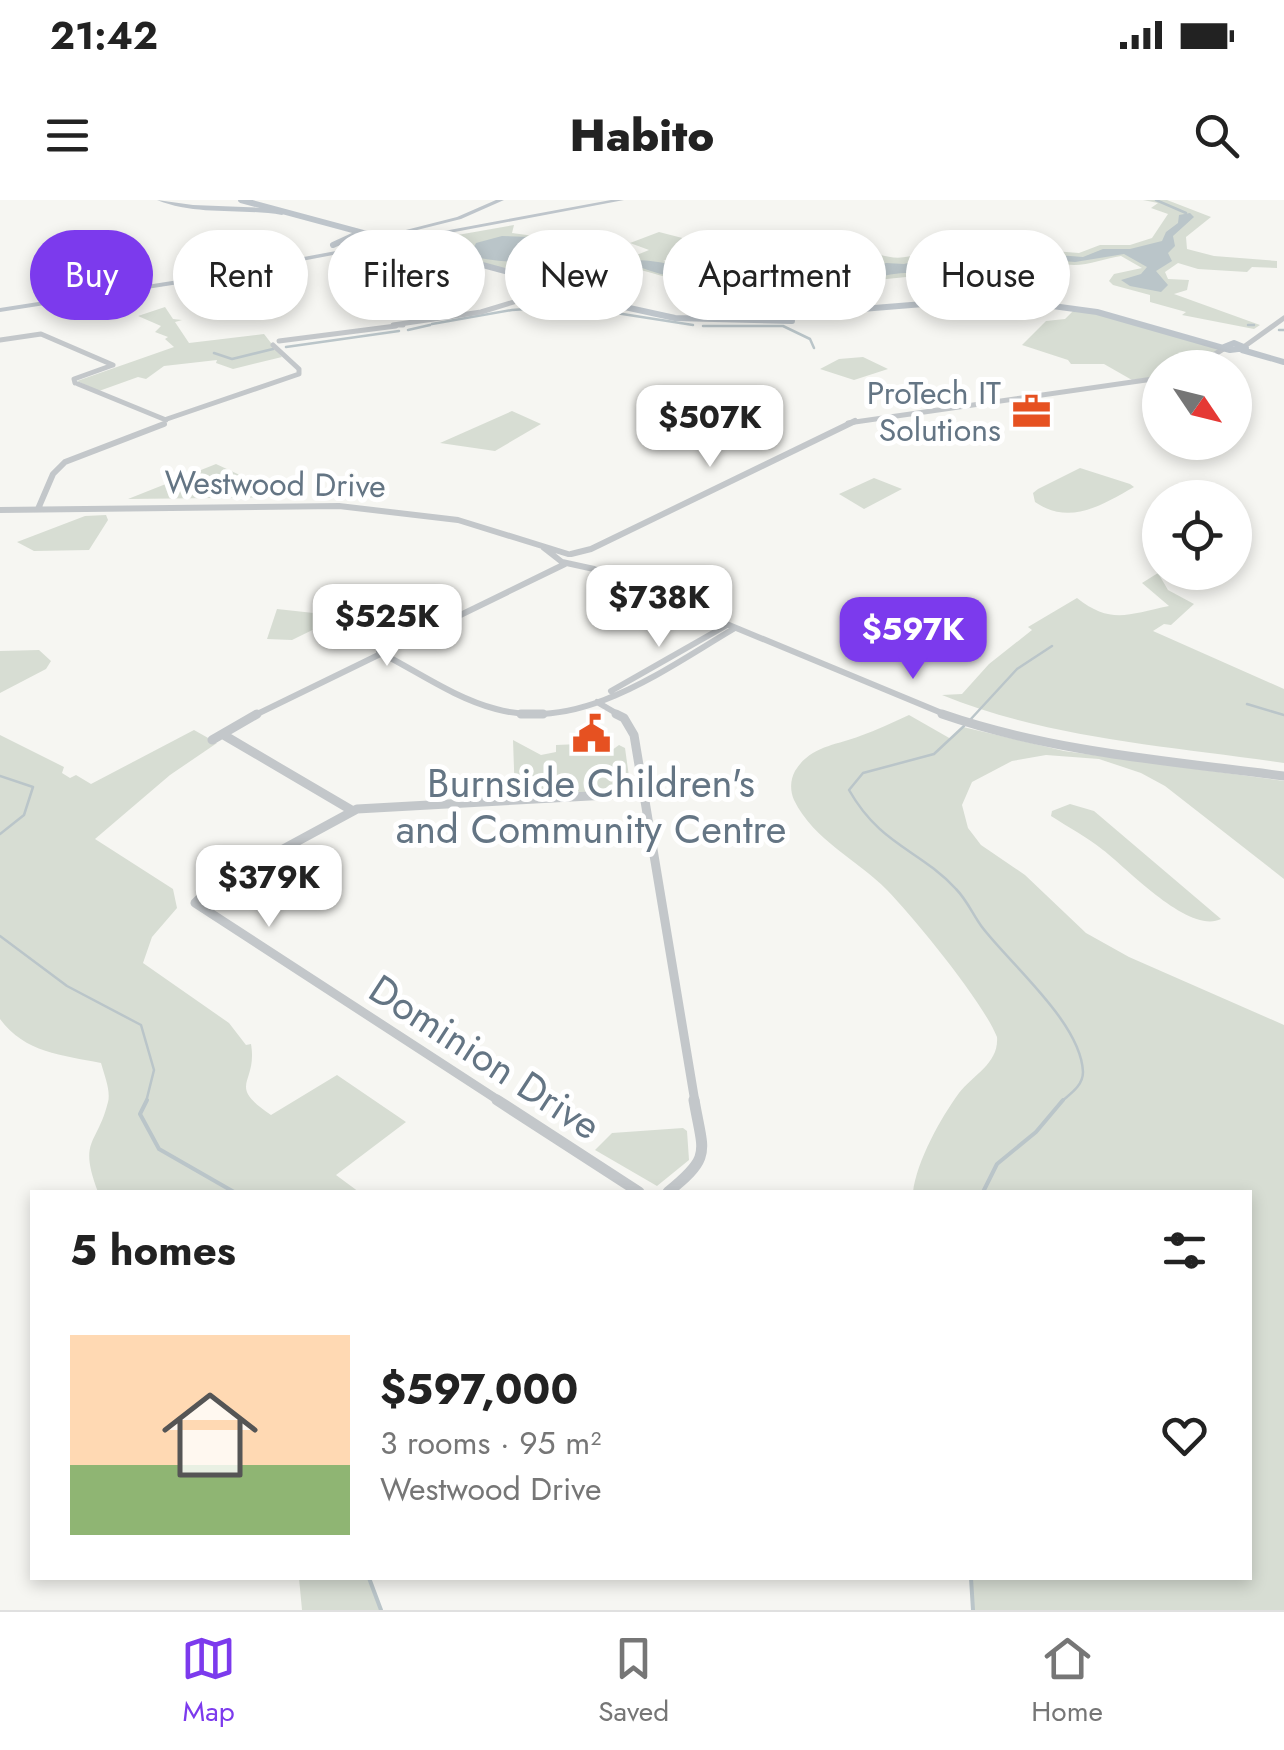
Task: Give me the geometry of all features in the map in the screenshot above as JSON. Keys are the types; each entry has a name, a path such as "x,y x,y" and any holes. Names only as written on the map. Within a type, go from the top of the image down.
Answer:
{"highway":[{"path":"160,200 194,210 254,207 282,213"},
{"path":"414,230 502,200"},
{"path":"460,230 621,200"},
{"path":"232,210 250,204"},
{"path":"0,308 328,246"},
{"path":"0,308 130,290 328,250"}],"main road":[{"path":"238,200 344,230"},
{"path":"238,200 339,230"},
{"path":"485,268 505,273"},
{"path":"490,269 505,274"},
{"path":"643,312 701,319 790,318 972,300 1025,300 1084,309 1284,360"}],"street":[{"path":"35,509 55,471 70,459 296,374 279,344 505,305"},
{"path":"1239,350 1284,318"},
{"path":"1219,350 1268,330"},
{"path":"0,340 46,337 105,366"},
{"path":"79,380 105,366"},
{"path":"79,380 165,422"},
{"path":"1108,390 1142,383"},
{"path":"1132,384 1142,386"},
{"path":"564,562 570,554 591,549 845,424 1032,397 1142,386"},
{"name":"Westwood Drive","path":"0,510 370,508 458,520 570,554 594,569"},
{"name":"Westwood Drive","path":"544,548 564,562 594,569 943,714 1003,734 1074,748 1284,776"},
{"path":"212,740 546,570 581,559 591,549"},
{"path":"379,652 500,710 558,712 597,702 731,626"},
{"path":"597,702 631,726 703,1154 698,1168 670,1190"},
{"path":"222,734 353,810"},
{"name":"Dominion Drive","path":"636,1190 196,906 197,898 204,893 353,810 644,794"}],"shaded area":[{"path":"1143,200 1167,200 1211,217 1186,237 1187,249 1214,256 1277,261 1277,268 1252,267 1247,272 1198,269 1178,263 1165,272 1168,279 1189,280 1187,290 1174,294 1260,325 1254,329 1182,315 1186,312 1150,302 1150,295 1113,285 1109,281 1114,274 1142,268 1121,256 1070,264 1070,252 1100,245 1130,245 1152,238 1168,214 1151,208 1158,203"},
{"path":"1190,213 1194,217 1173,236 1175,246 1168,253 1172,261 1156,271 1168,285 1161,292 1130,286 1121,280 1141,274 1147,267 1124,254 1070,262 1070,256 1083,257 1103,249 1130,249 1162,241 1178,223 1179,215"},
{"path":"514,225 513,230 505,230 505,270 485,264 485,230"},
{"path":"663,233 663,277 643,271 643,252 649,250 643,248 643,238"},
{"path":"505,236 505,261 485,259 485,241"},
{"path":"886,256 906,256 906,277 886,279"},
{"path":"643,260 663,264 663,275 643,268"},
{"path":"886,263 904,264 906,273 886,276"},
{"path":"165,307 173,320 182,320 175,322 189,343 264,334 282,357 233,369 216,363 217,360 164,366 146,379 138,377 99,391 77,381 174,347 165,339 168,337 155,332 161,326 147,320 153,320 153,311"},
{"path":"1076,308 1218,350 1142,350 1142,379 1132,380 1104,364 1071,364 1022,345 1046,321 1070,320"},
{"path":"863,357 888,369 854,380 820,369 839,359"},
{"path":"512,411 541,424 495,451 440,443"},
{"path":"216,464 270,489 291,494 128,499"},
{"path":"1080,468 1134,487 1098,506 1073,513 1048,509 1035,502 1033,493 1038,489"},
{"path":"874,478 902,489 864,509 839,494"},
{"path":"106,515 108,520 89,550 34,551 17,542 85,516"},
{"path":"1150,590 1168,590 1194,604 1171,625 1164,624 1153,631 1284,689 1284,763 1068,731 983,710 942,695 962,694 989,664 1032,630 1028,627 1077,598 1111,615 1169,606"},
{"path":"277,609 341,616 292,640 267,639"},
{"path":"39,650 51,661 46,669 0,693 0,651"},
{"path":"909,715 951,739 963,727 1064,751 1284,781 1284,879 1165,786 1099,759 1046,755 1012,761 972,782 962,805 968,828 981,845 1025,875 1086,933 1129,957 1284,1025 1284,1610 973,1610 971,1580 1252,1580 1252,1190 913,1190 937,1128 959,1093 990,1061 997,1037 978,1003 930,940 887,890 813,827 794,800 792,778 808,756"},
{"path":"194,730 217,743 170,775 95,839 173,889 177,908 152,937 143,963 229,1023 246,1045 251,1044 246,1090 257,1105 271,1115 337,1075 406,1122 336,1175 356,1190 97,1190 89,1152 109,1098 101,1063 33,1046 0,1019 0,735 64,767 62,773 70,778 76,775 91,784"},
{"path":"513,740 541,755 556,752 556,745 579,744 580,755 608,753 619,745 625,748 631,791 515,797"},
{"path":"1070,804 1094,811 1221,919 1192,918 1176,909 1097,845 1051,816 1052,811"},
{"path":"683,1128 687,1131 689,1160 657,1186 595,1150 612,1133"},
{"path":"299,1580 370,1580 381,1610 302,1610"}],"waterway":[{"path":"1156,200 1186,213"},
{"path":"432,324 512,310 571,306 693,325"},
{"path":"408,330 430,325"},
{"path":"1248,325 1254,325"},
{"path":"703,326 783,326 810,339 814,348"},
{"path":"1279,330 1284,330"},
{"path":"286,347 399,331"},
{"path":"214,353 232,359 273,349"},
{"path":"970,720 1017,669 1052,646"},
{"path":"1247,704 1284,715"},
{"path":"964,726 934,754 863,773 849,790 874,823 956,889 982,927 1058,1015 1079,1053 1083,1072 1078,1086 1063,1101"},
{"path":"0,776 33,787 24,815 0,834"},
{"path":"0,936 67,986 141,1025 154,1070 146,1102"},
{"path":"984,1190 997,1164 1036,1132 1063,1101"},
{"path":"146,1102 140,1114 159,1149 231,1190"},
{"path":"370,1580 381,1610"},
{"path":"971,1580 973,1610"}],"place":[{"name":"ProTech IT Solutions","path":"1031,411"},
{"name":"Burnside Children's and Community Centre","path":"591,733"}]}
